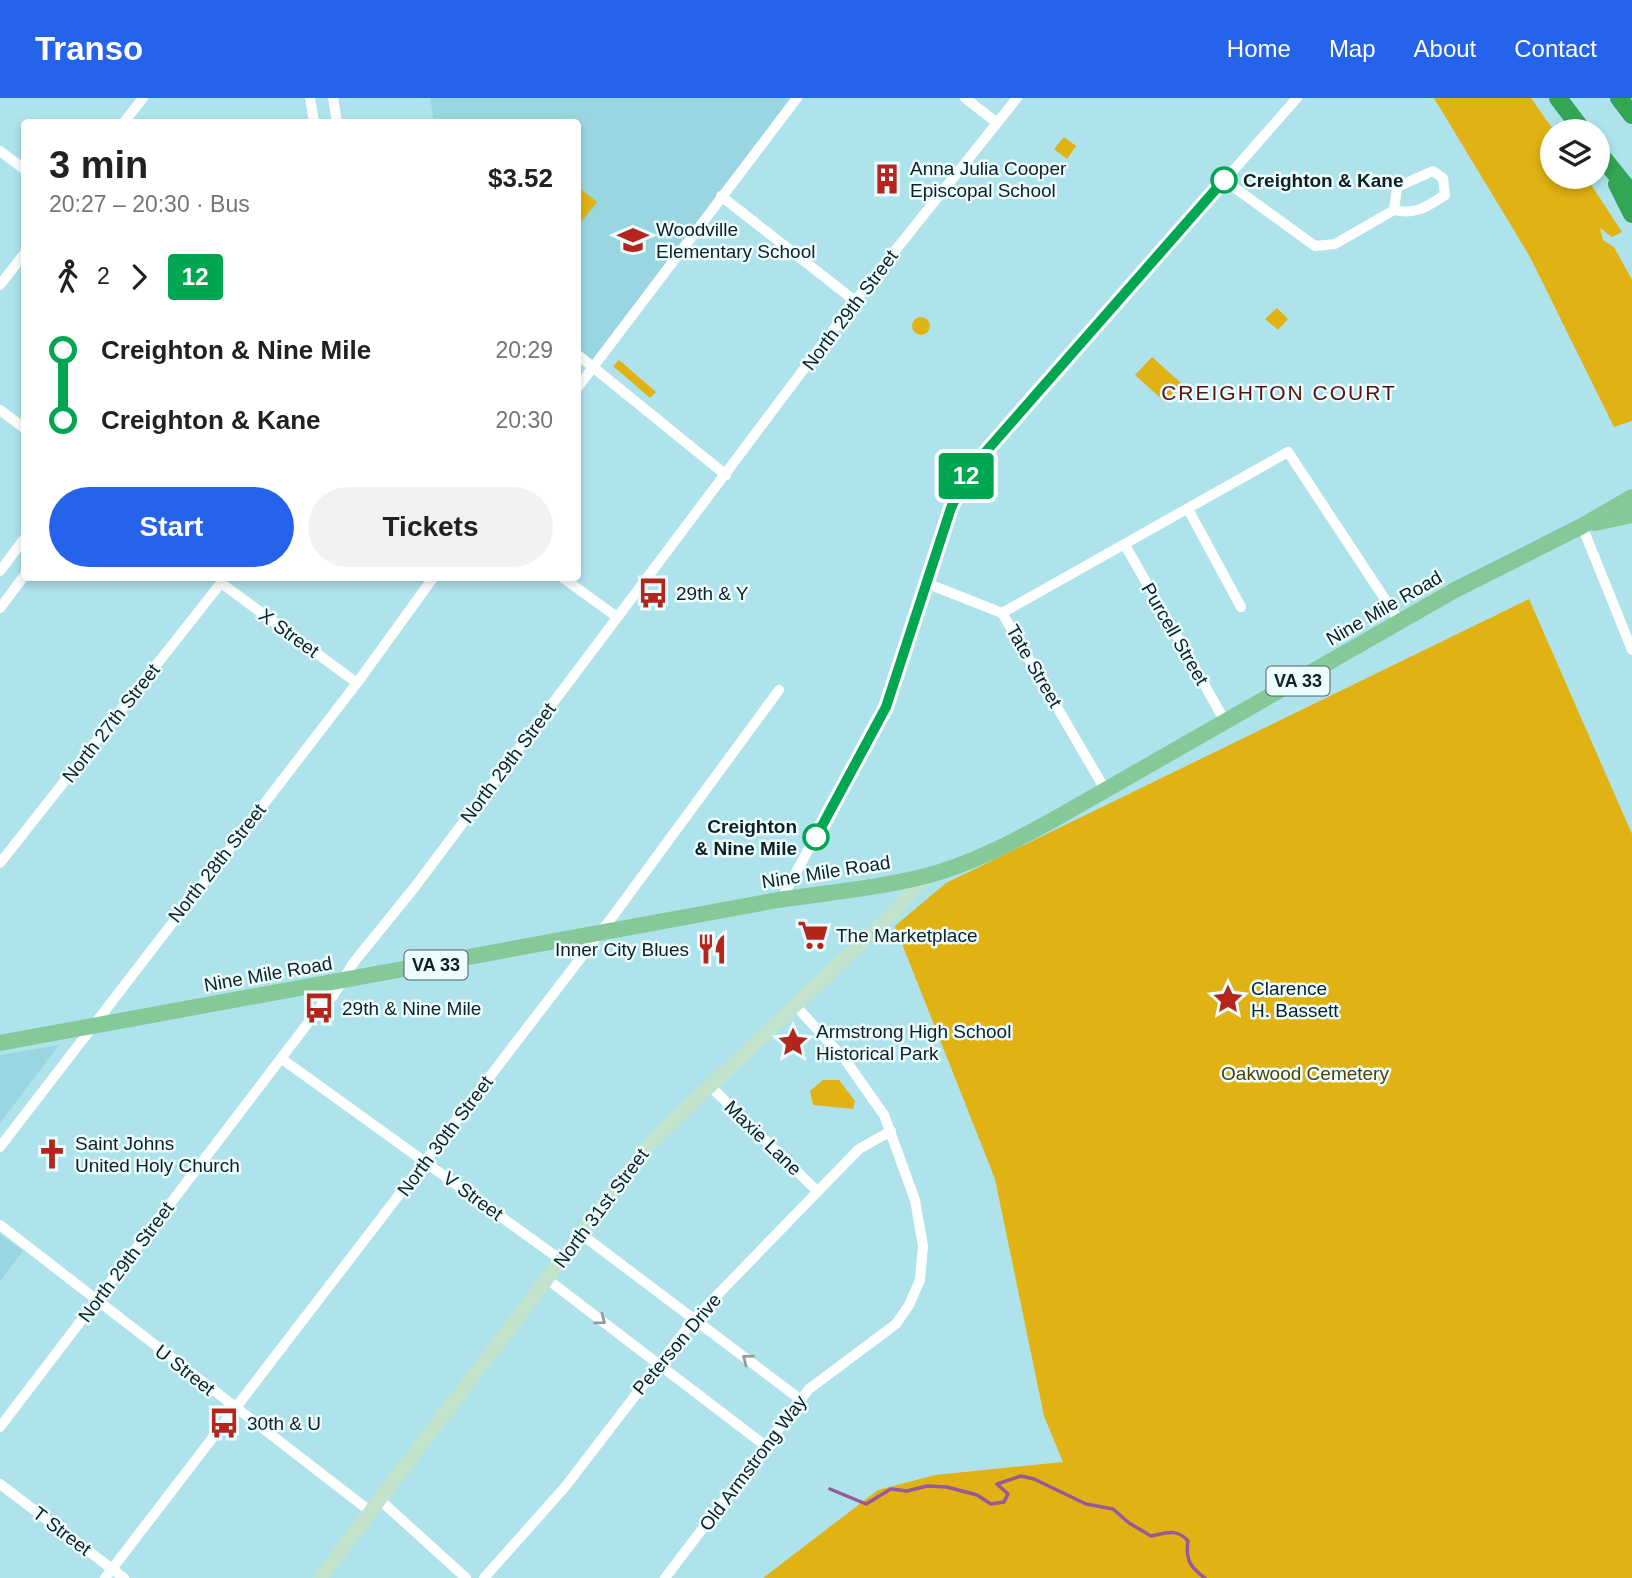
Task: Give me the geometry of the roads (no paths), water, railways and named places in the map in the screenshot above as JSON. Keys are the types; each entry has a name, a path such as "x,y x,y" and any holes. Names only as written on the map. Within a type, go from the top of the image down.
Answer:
{"highway":[{"path":"1558,98 1574,119"},
{"path":"1619,98 1632,115"},
{"path":"1610,168 1632,194"},
{"path":"1610,168 1632,214"}],"main road":[{"name":"Nine Mile Road","path":"0,1043 925,876 1008,845 1503,564 1582,526 1632,497"},
{"name":"Nine Mile Road","path":"1582,526 1632,515"}],"street":[{"path":"126,119 143,98"},
{"path":"310,98 314,119"},
{"path":"332,98 336,119"},
{"path":"581,383 797,98"},
{"path":"965,98 996,122"},
{"name":"North 29th Street","path":"0,1427 324,1002 343,983 354,962 414,888 855,301 1017,98"},
{"path":"781,900 886,707 952,506 968,472 1297,98"},
{"path":"0,151 21,167"},
{"path":"1224,180 1315,247 1335,244 1394,211 1408,214 1425,208 1445,195 1443,178 1433,171 1397,187 1394,211"},
{"path":"721,196 855,301"},
{"path":"0,285 21,258"},
{"path":"581,358 726,475"},
{"path":"0,410 21,426"},
{"path":"1002,612 1288,452 1400,622"},
{"path":"1188,509 1241,607"},
{"path":"1582,526 1632,650"},
{"path":"0,571 21,544"},
{"name":"Purcell Street","path":"1125,545 1226,723"},
{"path":"0,608 21,580"},
{"name":"North 28th Street","path":"0,1147 357,683 431,581"},
{"path":"568,581 617,617"},
{"name":"X Street","path":"221,583 357,683"},
{"name":"North 27th Street","path":"0,863 221,583"},
{"name":"Tate Street","path":"926,583 1002,612 1106,791"},
{"name":"North 30th Street","path":"109,1574 600,933 779,690"},
{"name":"North 31st Street","path":"320,1578 650,1143 895,911 925,876"},
{"name":"Old Armstrong Way","path":"665,1578 802,1400 815,1385 896,1324 909,1305 920,1280 923,1246 915,1200 891,1131 856,1072 795,1005"},
{"name":"V Street","path":"282,1059 561,1260"},
{"name":"Maxie Lane","path":"709,1086 816,1190"},
{"name":"Peterson Drive","path":"485,1578 565,1487 694,1319 816,1190 864,1144 891,1131"},
{"name":"U Street","path":"0,1225 235,1409 375,1506 466,1578"},
{"path":"582,1234 802,1400"},
{"path":"547,1279 766,1447"},
{"name":"T Street","path":"0,1484 109,1574 124,1578"}],"waterway":[{"path":"830,1489 866,1504 891,1489 907,1491 927,1486 947,1487 977,1495 991,1504 1004,1502 1008,1494 997,1484 1021,1476 1034,1479 1086,1504 1113,1509 1129,1523 1151,1536 1171,1532 1180,1534 1188,1541 1190,1563 1205,1578"}],"place":[{"name":"Anna Julia Cooper Episcopal School","path":"887,179"},
{"name":"Creighton & Kane","path":"1224,180"},
{"name":"Woodville Elementary School","path":"633,240"},
{"name":"29th & Y","path":"653,593"},
{"name":"Creighton & Nine Mile","path":"816,837"},
{"name":"The Marketplace","path":"813,935"},
{"name":"Inner City Blues","path":"712,949"},
{"name":"Clarence H. Bassett","path":"1228,999"},
{"name":"29th & Nine Mile","path":"319,1008"},
{"name":"Armstrong High School Historical Park","path":"793,1042"},
{"name":"Saint Johns United Holy Church","path":"52,1154"},
{"name":"30th & U","path":"224,1423"}],"district":[{"name":"CREIGHTON COURT","path":"1279,392"}],"park label":[{"name":"Oakwood Cemetery","path":"1305,1073"}]}
